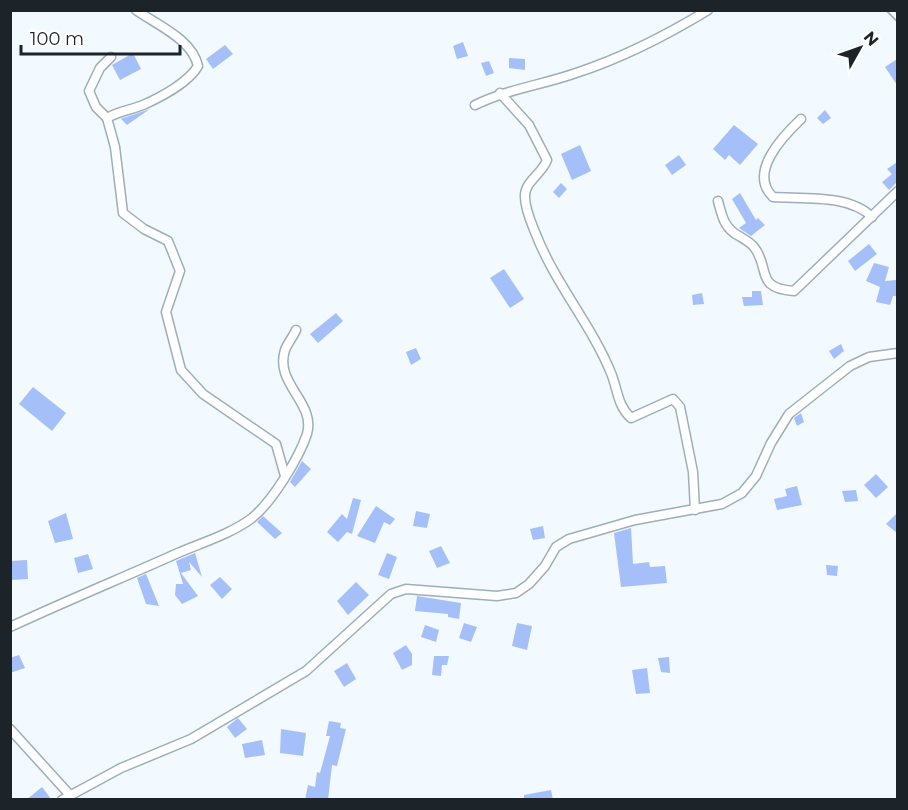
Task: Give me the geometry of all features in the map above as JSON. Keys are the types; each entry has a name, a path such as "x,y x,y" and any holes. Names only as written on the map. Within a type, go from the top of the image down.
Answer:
{"street":[{"path":"107,118 120,110 142,105 193,75 198,66 196,55 182,41 136,10"},
{"path":"476,105 500,93 576,73 635,49 708,10"},
{"path":"111,57 100,68 89,91 96,107 107,118 115,147 123,213 144,229 168,241 180,271 166,312 181,370 203,394 276,444 285,477"},
{"path":"500,93 529,125 547,159 543,170 526,186 525,197 531,222 544,257 584,322 611,374 621,409 631,418 673,399 680,407 693,472 695,510"},
{"path":"801,119 774,148 762,182 765,190 773,197 845,202 866,210 872,217"},
{"path":"718,201 722,220 729,230 752,244 757,251 766,281 785,291 794,291 897,191"},
{"path":"10,627 219,535 252,517 285,477 301,449 309,423 304,406 294,394 283,370 285,350 296,330"},
{"path":"10,729 65,797 121,768 191,739 306,671 391,594 406,590 497,596 516,593 529,584 545,566 556,547 569,539 634,519 722,504 742,493 756,476 771,443 789,414 850,366 869,357 897,353"}],"lane":[{"path":"890,10 897,18"}],"building":[{"path":"463,42 468,56 457,59 453,46"},
{"path":"225,45 233,54 213,69 206,59"},
{"path":"133,53 141,69 120,80 112,65"},
{"path":"509,58 525,59 525,70 509,68"},
{"path":"897,59 897,85 885,67"},
{"path":"489,61 494,73 486,76 481,63"},
{"path":"150,109 127,125 121,119 123,118"},
{"path":"825,110 831,118 823,124 817,118"},
{"path":"734,125 758,144 740,165 729,155 725,160 713,149"},
{"path":"580,145 591,171 572,180 561,154"},
{"path":"679,155 686,165 672,175 665,165"},
{"path":"897,162 897,182 889,190 882,182 892,174 887,169"},
{"path":"561,183 567,189 559,198 553,192"},
{"path":"740,193 756,220 758,218 765,225 751,236 739,228 746,223 732,199"},
{"path":"869,244 877,254 855,271 848,261"},
{"path":"874,263 889,267 885,281 897,280 897,296 893,296 890,305 876,302 880,287 866,281"},
{"path":"504,269 524,299 510,308 490,278"},
{"path":"752,291 761,291 763,305 744,306 742,297 752,297"},
{"path":"702,293 704,304 693,305 692,295"},
{"path":"336,313 343,321 318,343 310,334"},
{"path":"841,344 844,351 834,359 829,351"},
{"path":"416,348 421,359 411,365 406,352"},
{"path":"33,387 66,413 52,431 19,404"},
{"path":"801,413 804,422 797,426 794,418"},
{"path":"302,461 311,469 295,487 290,482"},
{"path":"876,474 888,487 876,498 864,485"},
{"path":"797,486 802,505 777,510 774,499 787,496 785,489"},
{"path":"856,490 858,501 845,502 842,491"},
{"path":"353,498 361,500 352,534 347,532 338,542 327,532 342,514 347,519"},
{"path":"376,506 395,519 390,525 384,522 375,543 357,536"},
{"path":"416,511 430,514 427,528 413,526"},
{"path":"66,513 73,539 55,543 48,521"},
{"path":"897,513 897,533 886,524"},
{"path":"263,516 282,533 275,539 257,522"},
{"path":"543,526 545,538 533,540 530,529"},
{"path":"631,528 633,564 649,562 650,567 665,566 667,583 621,587 614,533"},
{"path":"441,546 450,563 437,568 429,551"},
{"path":"195,553 202,577 189,562 191,570 181,573 198,596 182,604 175,595 176,584 183,584 176,561"},
{"path":"387,553 397,557 389,579 378,575"},
{"path":"88,554 93,569 78,573 74,558"},
{"path":"27,560 28,579 11,580 10,561"},
{"path":"826,565 838,566 837,576 827,575"},
{"path":"146,574 159,606 146,604 137,578"},
{"path":"220,577 232,589 222,599 210,585"},
{"path":"356,582 369,595 348,615 337,601"},
{"path":"417,596 461,603 459,619 448,617 448,614 415,611"},
{"path":"464,623 477,627 471,642 459,638"},
{"path":"517,623 532,626 527,650 512,646"},
{"path":"425,625 439,630 436,642 421,637"},
{"path":"406,645 412,654 412,665 402,670 393,653"},
{"path":"19,655 25,668 10,673 10,658"},
{"path":"434,656 449,656 447,665 442,665 441,676 432,675"},
{"path":"669,657 670,673 661,672 658,658"},
{"path":"347,663 356,679 344,687 334,671"},
{"path":"647,668 650,693 636,694 632,670"},
{"path":"238,718 247,729 235,738 227,727"},
{"path":"329,721 341,723 340,728 346,729 337,766 332,765 328,800 305,800 308,785 315,787 317,772 320,773 330,736 326,736"},
{"path":"281,729 306,733 303,756 280,753"},
{"path":"262,740 265,755 245,758 242,744"},
{"path":"42,787 52,800 26,800"},
{"path":"551,790 553,800 524,800 524,795"}]}
